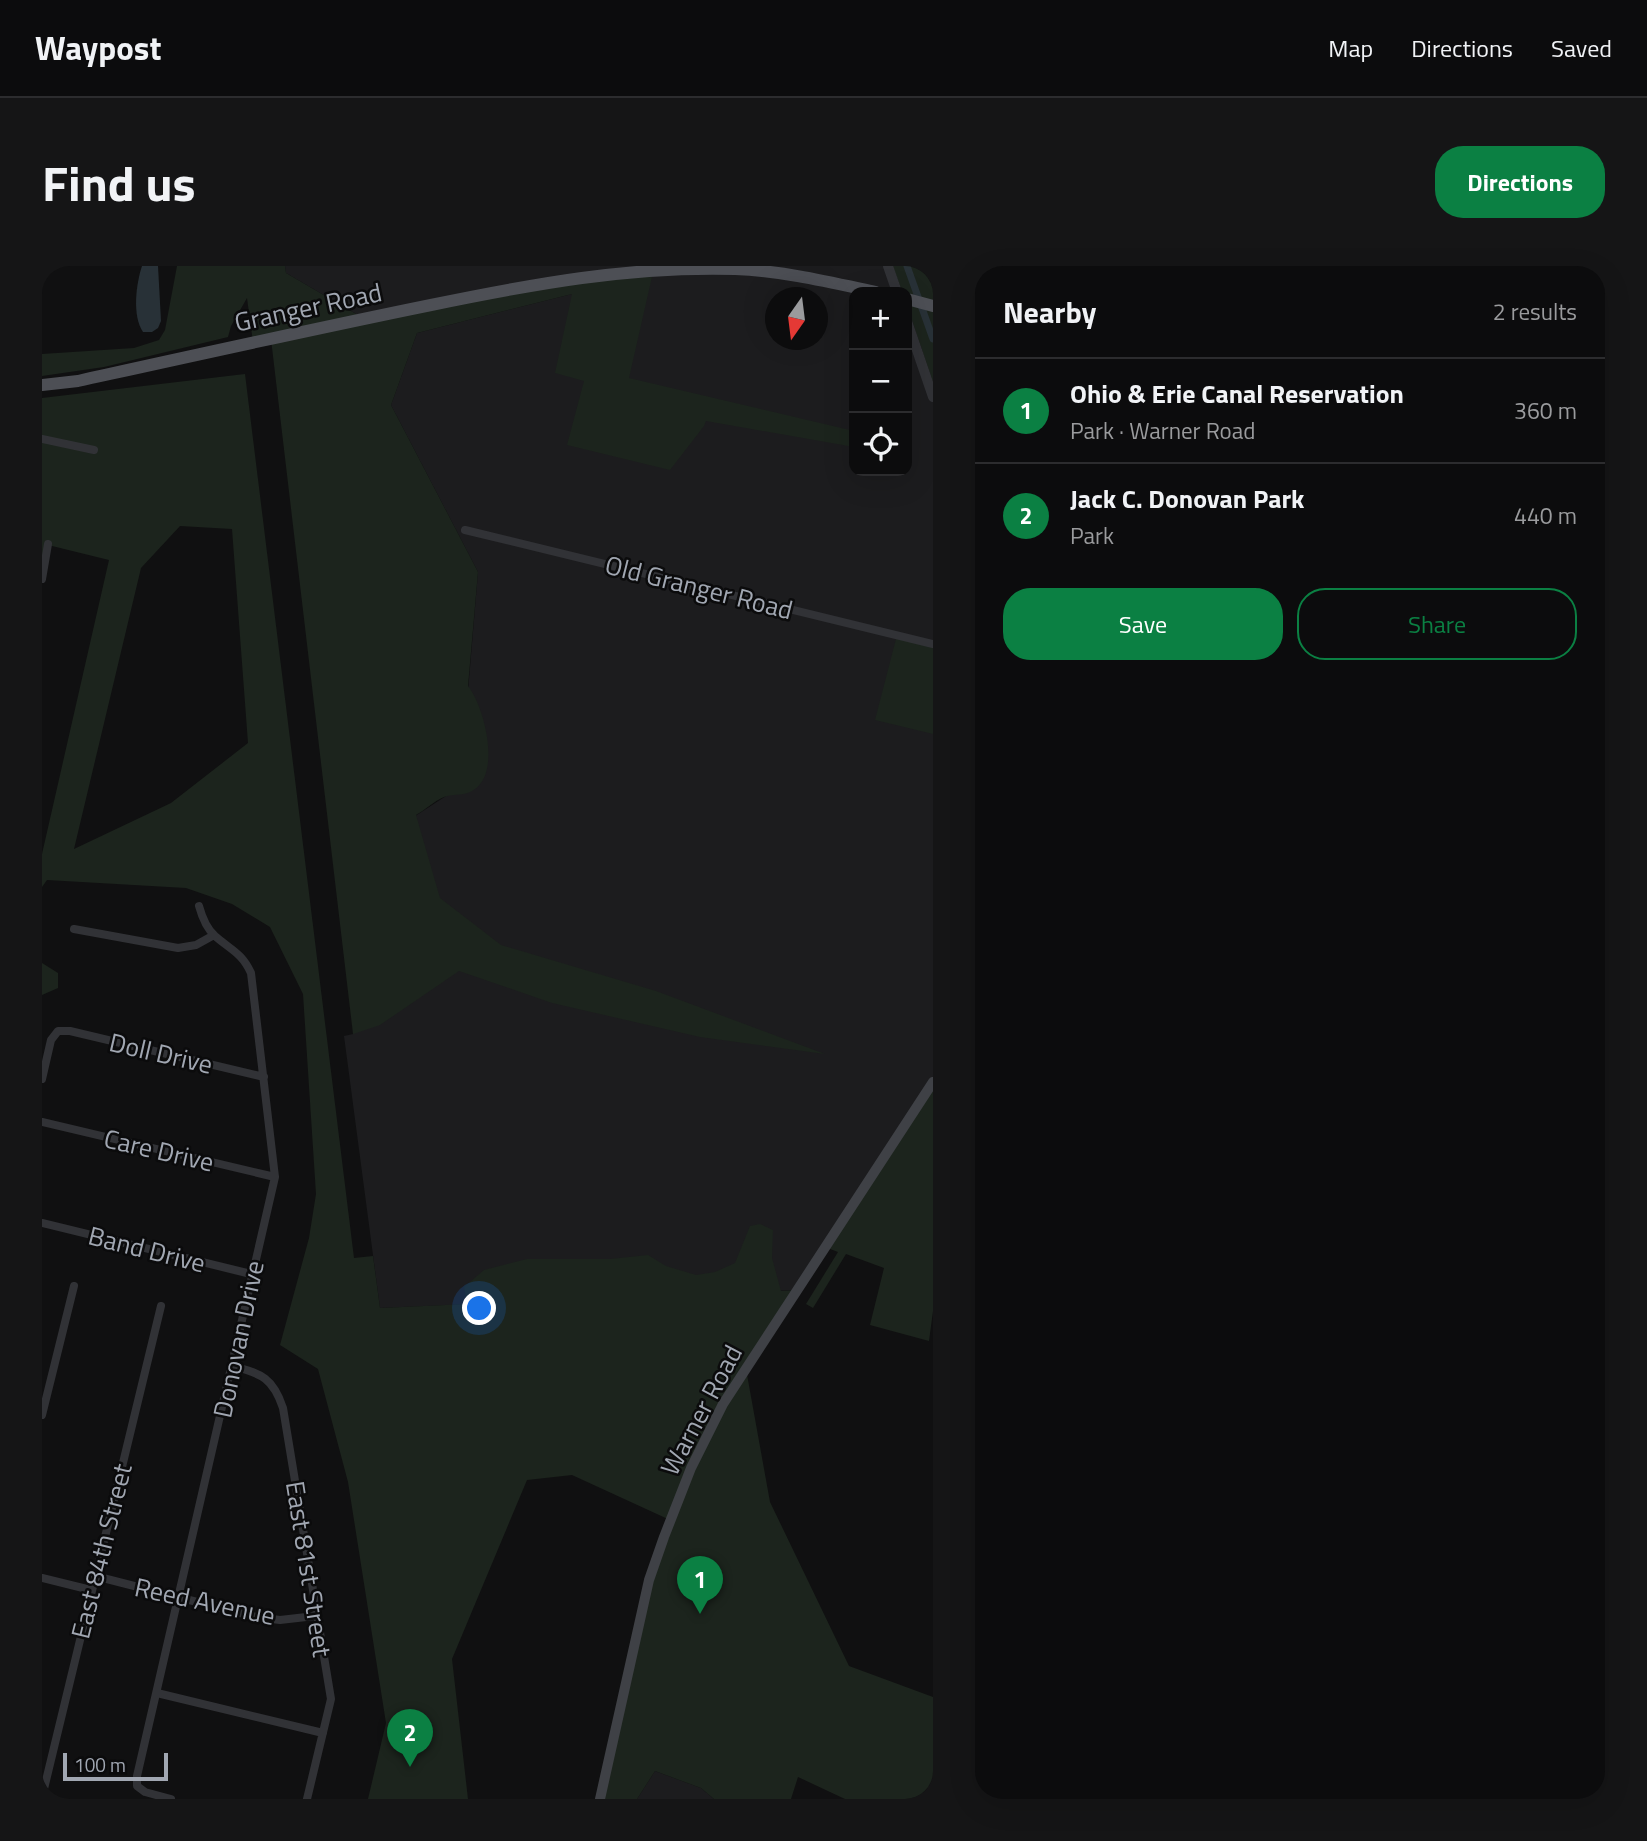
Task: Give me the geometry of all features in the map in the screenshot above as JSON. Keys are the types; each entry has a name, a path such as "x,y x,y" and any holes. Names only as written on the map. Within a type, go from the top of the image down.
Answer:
{"main road":[{"name":"Granger Road","path":"42,385 78,381 363,318 556,279 654,268 735,267 852,287"},
{"path":"912,301 930,305"},
{"name":"Warner Road","path":"600,1799 649,1580 691,1468 723,1404 933,1082"}],"street":[{"path":"888,266 895,287"},
{"path":"912,336 933,397"},
{"path":"42,439 94,450"},
{"name":"Old Granger Road","path":"465,530 933,644"},
{"path":"42,579 48,544"},
{"name":"Donovan Drive","path":"172,1799 145,1793 138,1786 137,1776 275,1177 251,973 245,960 214,935 203,919 199,906"},
{"path":"75,929 178,948 196,945 214,935"},
{"name":"Doll Drive","path":"42,1079 51,1040 58,1031 70,1031 264,1077"},
{"name":"Care Drive","path":"42,1122 275,1177"},
{"name":"Band Drive","path":"42,1223 251,1274"},
{"path":"42,1415 74,1286"},
{"name":"East 84th Street","path":"42,1797 161,1306"},
{"name":"East 81st Street","path":"233,1366 256,1372 270,1381 278,1392 283,1408 315,1616 331,1699 307,1799"},
{"name":"Reed Avenue","path":"95,1577 256,1617 280,1620 315,1616"},
{"path":"42,1578 91,1590"},
{"path":"157,1693 323,1733"}],"shaded area":[{"path":"142,266 158,266 161,321 158,328 152,332 143,332 137,317 137,291"},
{"path":"177,266 285,266 286,273 363,318 654,268 629,378 849,430 849,446 706,421 670,470 567,445 584,381 555,373 572,294 417,333 391,405 478,572 468,686 484,723 487,768 483,780 475,789 444,797 416,815 440,898 501,945 656,991 825,1054 700,1037 552,1003 459,971 380,1025 353,1034 271,339 253,342 247,298 231,326 228,337 104,367 42,376 42,354 134,348 159,340 165,330"},
{"path":"285,266 888,266 895,287 849,287 849,476 912,476 912,336 933,397 933,1082 797,1290 380,1308 344,1036 353,1034 372,844 460,787 478,572 391,405 417,333 572,294 363,318 286,273"},
{"path":"893,266 931,266 933,382 912,321 912,287 900,287"},
{"path":"245,374 354,1258 373,1256 380,1308 467,1304 464,1287 484,1270 527,1259 610,1259 648,1255 666,1266 696,1275 715,1272 735,1263 750,1226 760,1224 773,1230 772,1258 781,1291 797,1290 746,1369 770,1502 849,1666 933,1697 933,1799 845,1799 798,1777 791,1799 714,1799 701,1788 655,1771 637,1799 600,1799 626,1676 670,1520 572,1475 527,1480 452,1659 468,1799 368,1799 386,1723 348,1482 318,1369 280,1345 309,1238 316,1194 303,994 270,927 232,904 186,888 47,880 42,887 42,854 109,560 48,545 42,579 42,398","holes":["180,526 232,529 248,743 171,803 74,849 141,568"]},
{"path":"897,635 933,644 933,734 875,720"},
{"path":"42,963 58,973 58,988 42,995"},
{"path":"933,1082 933,1311 929,1341 870,1325 884,1268 846,1254 813,1308 806,1304 838,1252 825,1247"},
{"path":"655,1771 701,1788 714,1799 637,1799"}],"waterway":[{"path":"907,266 933,339"}],"place":[{"name":"Ohio & Erie Canal Reservation","path":"700,1614"},
{"name":"Jack C. Donovan Park","path":"410,1767"}]}
